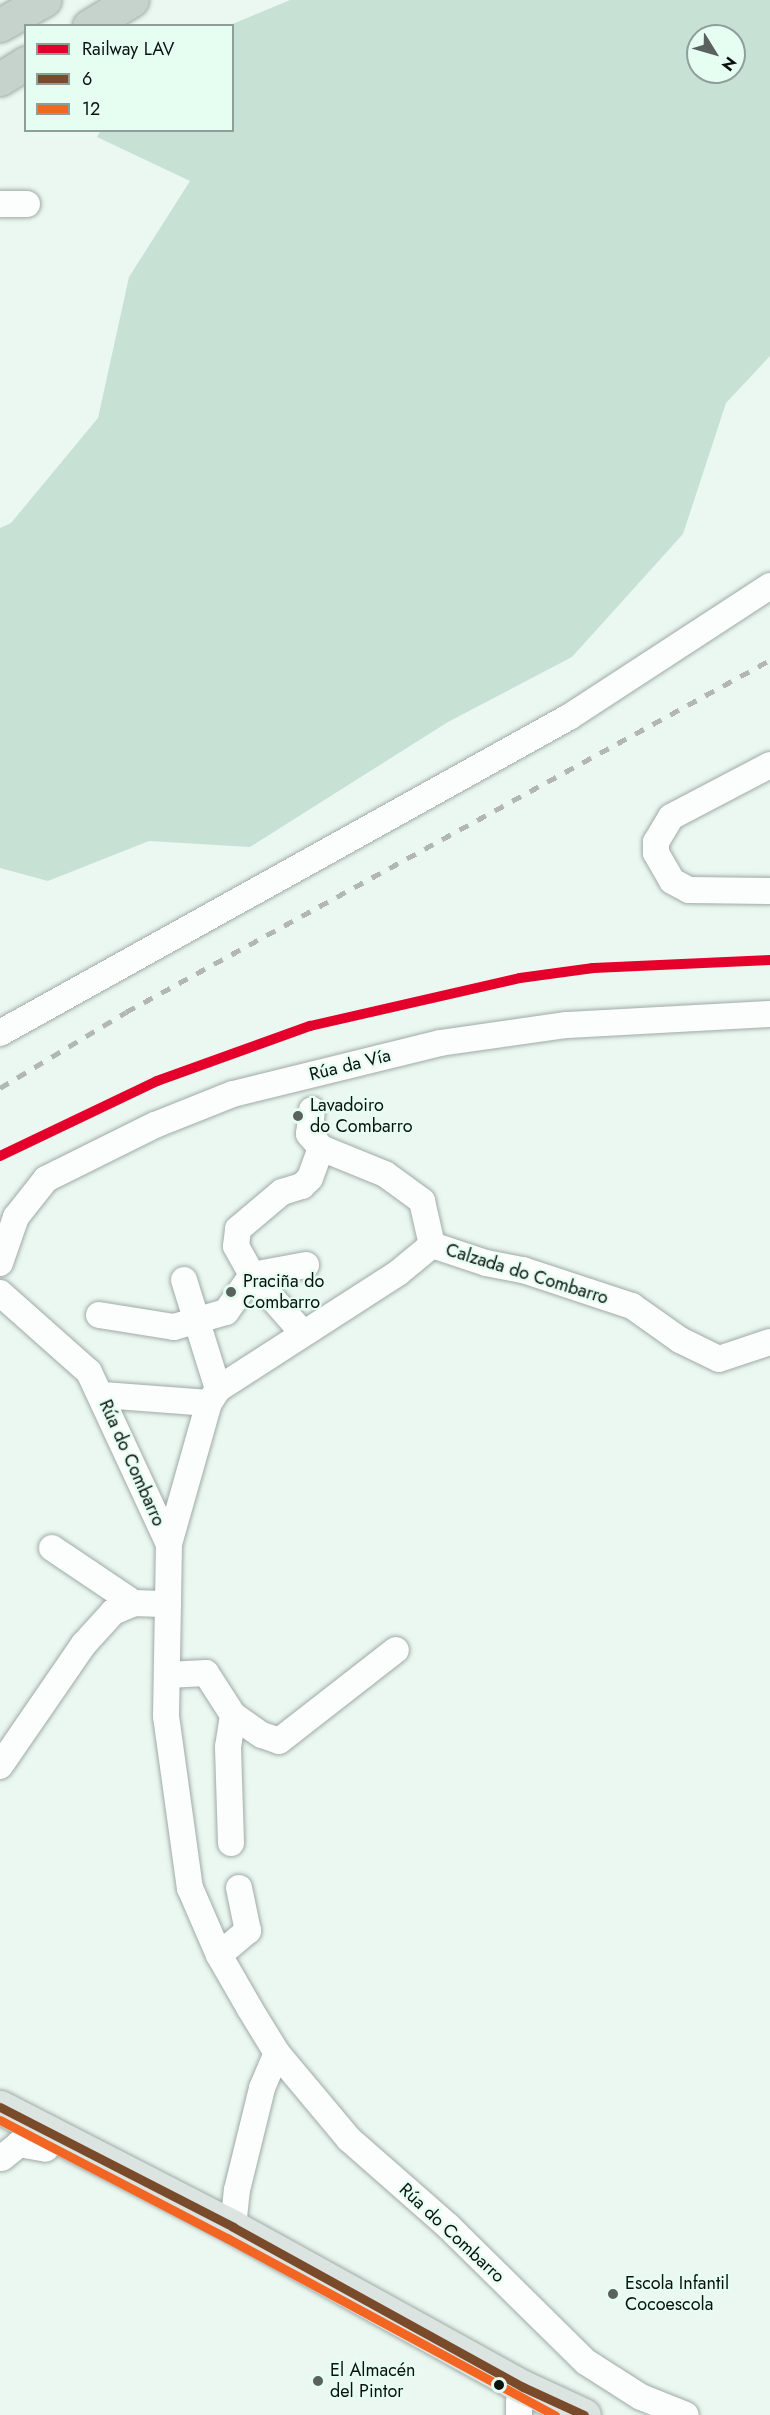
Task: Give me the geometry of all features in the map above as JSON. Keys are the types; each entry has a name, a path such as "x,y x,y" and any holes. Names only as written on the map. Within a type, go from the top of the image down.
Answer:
{"highway":[{"path":"0,25 44,0"},
{"path":"92,24 132,0"},
{"path":"0,79 24,64"}],"main road":[{"path":"0,2107 426,2335 584,2415"},
{"path":"0,2124 263,2263 528,2410"},
{"path":"127,2193 145,2195 218,2223 263,2263"}],"street":[{"path":"0,204 27,204"},
{"path":"0,1033 570,717 770,586"},
{"path":"770,765 671,817 656,842 656,853 672,881 689,890 770,891"},
{"name":"Rúa da Vía","path":"0,1263 16,1217 46,1179 155,1125 233,1094 440,1043 567,1025 770,1014"},
{"path":"312,1110 309,1134 321,1148 385,1174 422,1201 432,1245"},
{"path":"302,1332 252,1275 236,1246 238,1229 282,1192 302,1186 309,1178 321,1148"},
{"name":"Calzada do Combarro","path":"213,1396 302,1332 398,1273 432,1245 486,1263 533,1273 632,1306 680,1340 719,1359 770,1342"},
{"path":"99,1316 174,1327 196,1318 226,1312 252,1275 306,1265"},
{"path":"169,1544 213,1396 196,1318 184,1280"},
{"name":"Rúa do Combarro","path":"0,1293 89,1372 103,1395 169,1544 166,1716 190,1888 219,1955 277,2053 349,2139 449,2227 586,2362 641,2397 686,2415"},
{"path":"103,1395 213,1396"},
{"path":"52,1548 134,1604"},
{"path":"0,1766 84,1644 113,1612 134,1604 168,1604"},
{"path":"167,1675 206,1673 233,1715 262,1735 279,1741 396,1650"},
{"path":"231,1843 228,1748 233,1715"},
{"path":"219,1955 248,1931 239,1888"},
{"path":"218,2223 237,2190 262,2088 277,2053"},
{"path":"1,2160 19,2144 46,2149"}],"green space":[{"path":"290,0 770,0 770,356 726,403 683,534 572,657 448,722 250,847 149,841 48,881 0,868 0,528 11,523 98,418 129,277 190,181 97,137 100,132 234,132 232,24"}],"railway":[{"path":"0,1088 126,1012 770,660"}],"rail line":[{"name":"LAV","path":"0,1156 157,1081 310,1026 520,978 593,968 770,960"}],"transit line":[{"name":"6","path":"0,2107 233,2227 523,2387 584,2415"},
{"name":"12","path":"0,2120 227,2238 555,2415"}],"place":[{"name":"Lavadoiro do Combarro","path":"298,1116"},
{"name":"Praciña do Combarro","path":"231,1292"},
{"name":"Escola Infantil Cocoescola","path":"613,2294"},
{"name":"El Almacén del Pintor","path":"318,2381"}]}
